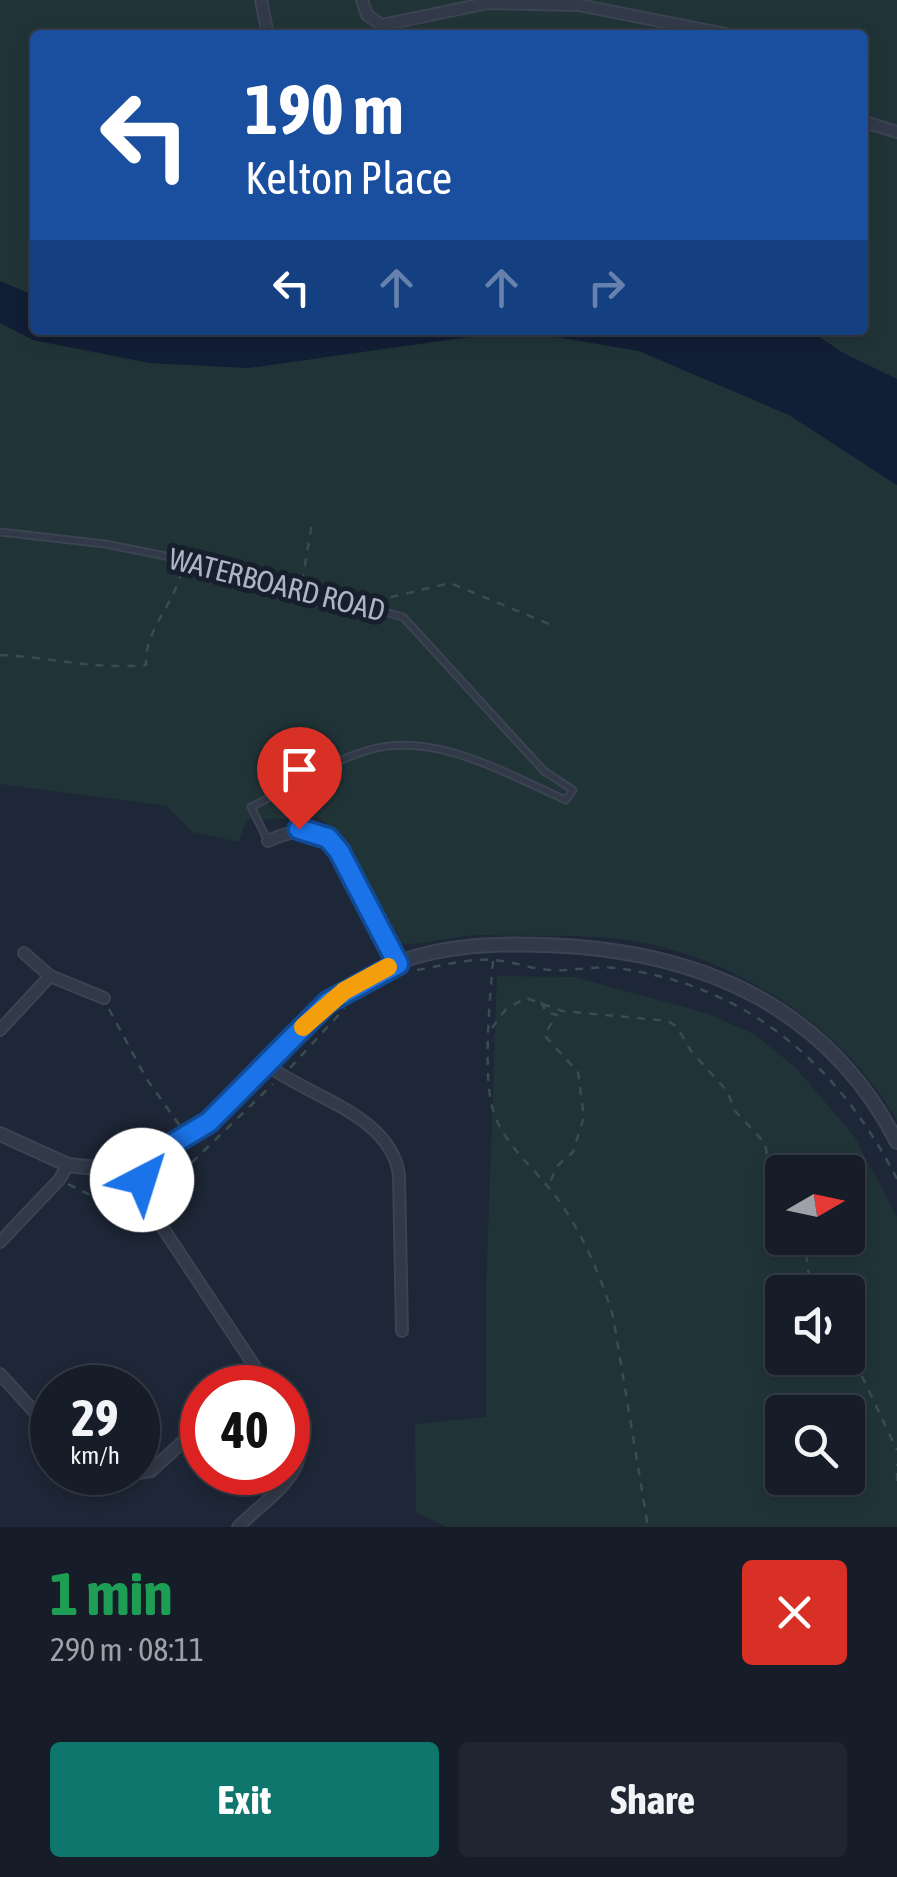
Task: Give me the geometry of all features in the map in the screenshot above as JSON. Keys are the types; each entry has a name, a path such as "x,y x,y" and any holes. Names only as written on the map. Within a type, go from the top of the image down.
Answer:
{"street":[{"path":"262,0 267,30"},
{"path":"362,0 366,15 382,25 488,4 578,5 706,30"},
{"path":"868,123 897,132"},
{"path":"268,841 299,829 328,838 400,968"},
{"path":"146,1160 187,1138 328,1002 452,949 537,944 636,952 715,975 776,1007 823,1045 863,1089 897,1142"},
{"path":"24,952 50,976 104,998"},
{"path":"0,1030 50,976"},
{"path":"267,1064 368,1125 394,1150 399,1174 397,1263 402,1331"},
{"path":"0,1134 68,1165 106,1169 118,1185 133,1184 147,1174 146,1160 136,1152 120,1153 109,1160 106,1169"},
{"path":"0,1242 60,1180 68,1165"},
{"path":"133,1184 254,1365"},
{"path":"0,1374 30,1407"},
{"path":"160,1463 180,1444"},
{"path":"238,1527 270,1495"}],"lane":[{"name":"WATERBOARD ROAD","path":"0,532 105,544 183,560 402,617 463,677 544,771 570,787 573,795 566,800 434,747 372,749 327,766 251,806 268,841"}],"path":[{"path":"300,588 312,523"},
{"path":"0,655 46,657 114,669 146,666 145,650 163,620 183,560"},
{"path":"358,604 450,584 554,626"},
{"path":"493,960 493,1112 506,1136 548,1187 602,1282 614,1316 648,1527"},
{"path":"400,968 493,960 550,970 608,968 637,972 722,998 779,1031 828,1074 868,1126 897,1179"},
{"path":"104,998 146,1078 187,1138"},
{"path":"491,1030 506,1009 521,1000 540,1001 562,1012 668,1021 677,1027 727,1092 734,1112 765,1143 767,1155"},
{"path":"540,1001 546,1012 556,1015 544,1035 578,1072 584,1110 573,1152 557,1166 548,1187"},
{"path":"60,1180 123,1210 131,1212 145,1205 282,1076 349,1004"},
{"path":"861,1375 897,1450"},
{"path":"897,1473 897,1481"}],"green space":[{"path":"0,0 897,0 897,379 843,353 816,335 868,335 868,30 30,30 30,294 0,281"},
{"path":"0,323 33,340 150,363 248,368 482,335 546,335 639,351 789,415 897,485 897,1121 849,1056 819,1028 750,981 712,964 673,950 596,937 471,935 399,943 337,831 317,817 246,820 239,842 193,832 167,806 0,784"},
{"path":"497,976 574,977 706,1013 754,1034 795,1067 854,1136 864,1155 765,1155 765,1255 865,1255 865,1157 897,1217 897,1527 447,1527 416,1512 415,1424 486,1417 486,1291"}],"water":[{"path":"0,281 30,294 30,335 482,335 248,368 150,363 33,340 0,323"},
{"path":"546,335 816,335 843,353 897,379 897,485 789,415 639,351"}],"slow traffic":[{"path":"303,1027 344,991 388,967"}],"route":[{"path":"142,1180 147,1174 146,1160 209,1122 328,1002 361,980 398,964 339,851 328,838 299,829"}]}
